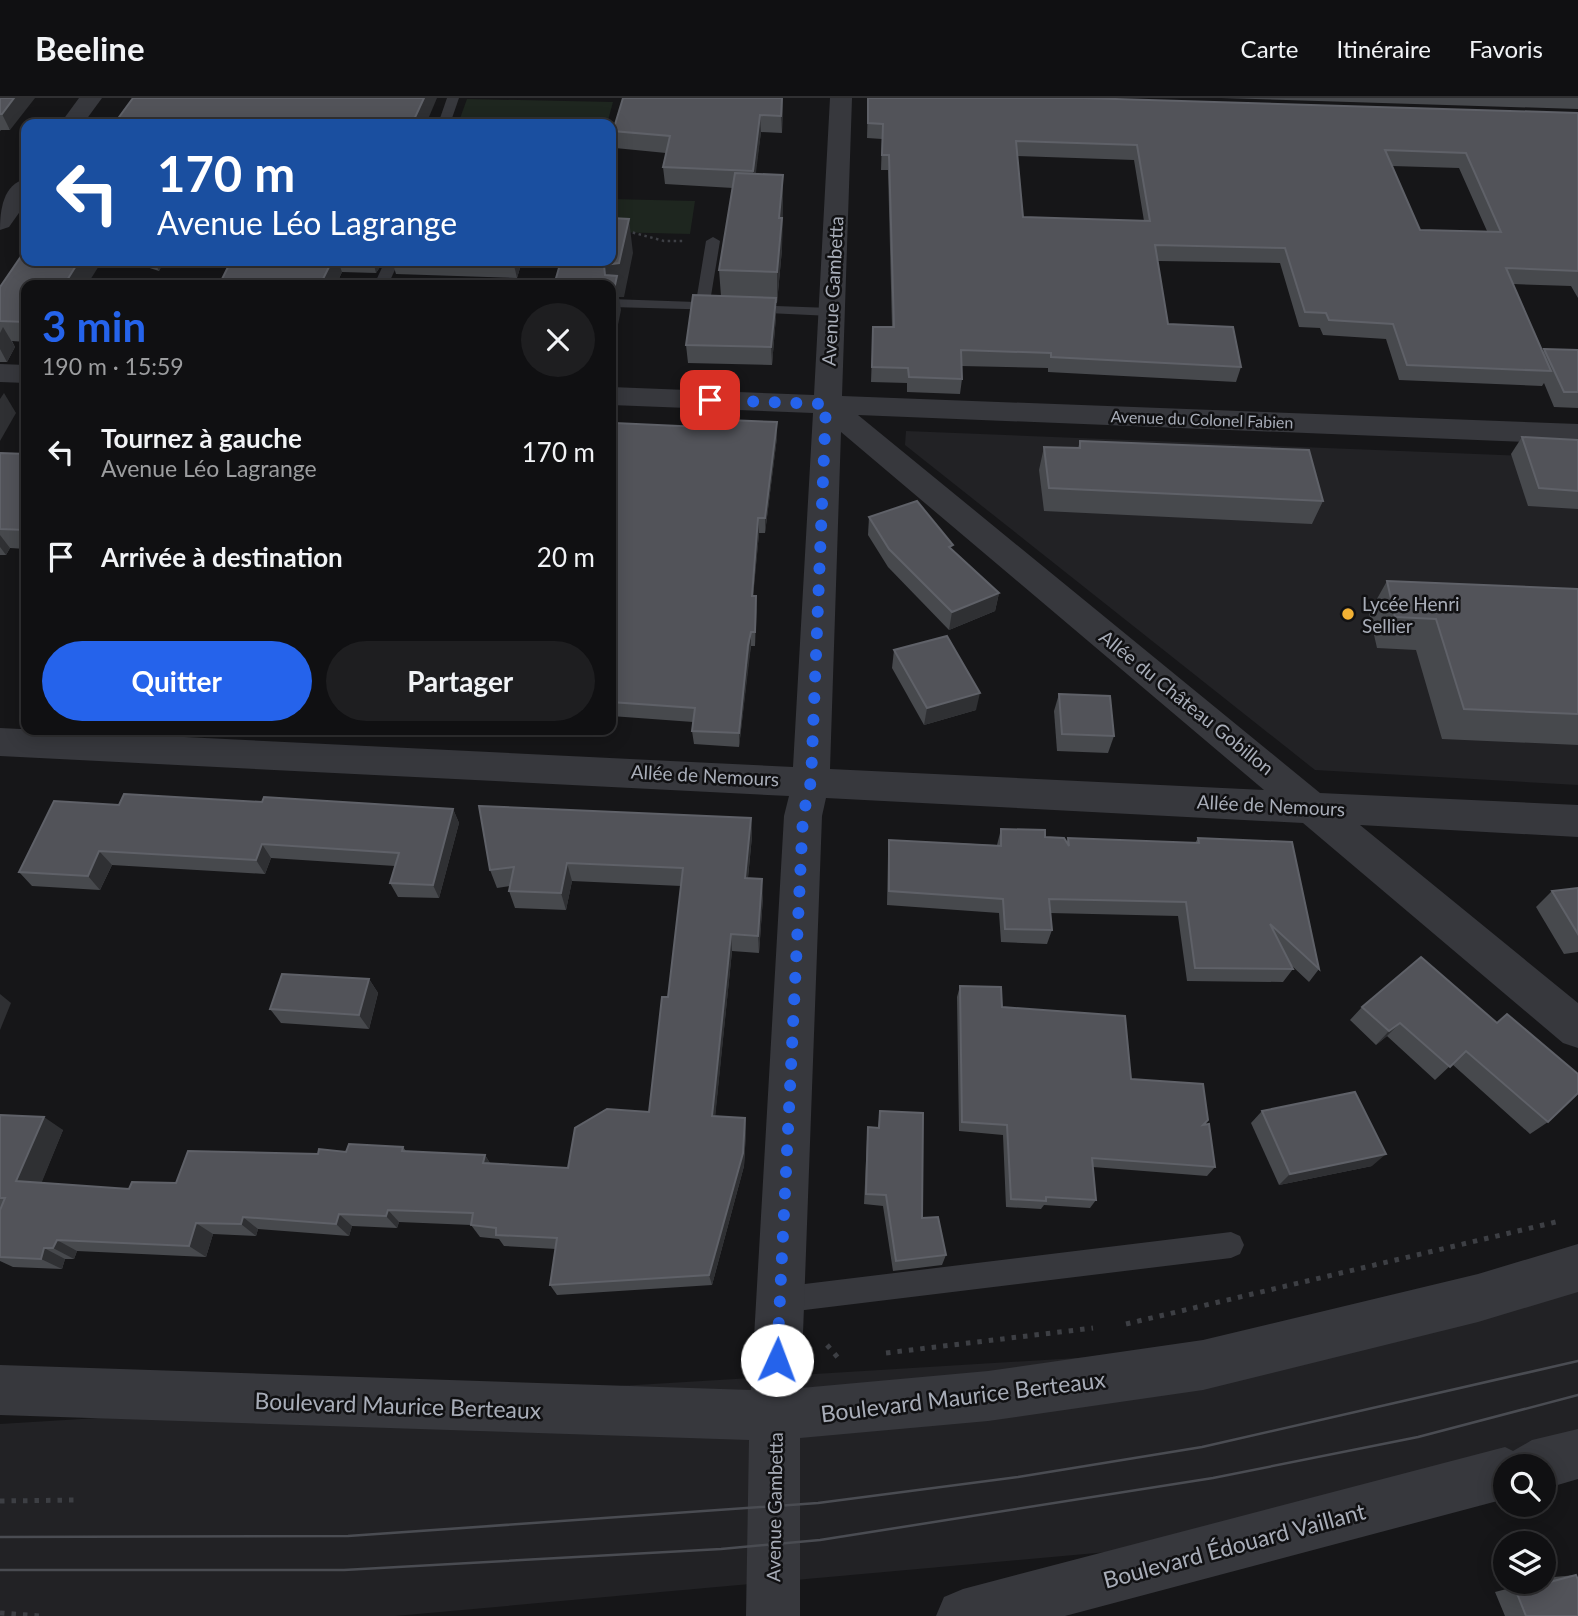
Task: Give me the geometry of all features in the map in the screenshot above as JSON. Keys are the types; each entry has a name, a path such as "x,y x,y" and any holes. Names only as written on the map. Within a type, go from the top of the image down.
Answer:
{"street":[{"path":"75,119 90,98"},
{"name":"Avenue Gambetta","path":"773,1616 775,1416 780,1300 803,816 811,781 841,98"},
{"path":"0,222 21,193"},
{"path":"0,373 21,374"},
{"name":"Avenue du Colonel Fabien","path":"616,396 1578,434"},
{"name":"Allée du Château Gobillon","path":"826,404 1578,1029"},
{"name":"Allée de Nemours","path":"0,742 1578,821"},
{"name":"Boulevard Maurice Berteaux","path":"0,1390 775,1416 988,1396 1203,1365 1478,1298 1578,1268"},
{"path":"1556,1460 1578,1454"},
{"name":"Boulevard Édouard Vaillant","path":"963,1616 1493,1477"}],"lane":[{"path":"446,119 453,98"},
{"path":"702,307 713,241"},
{"path":"616,303 831,312"},
{"path":"780,1300 1231,1245"}],"path":[{"path":"624,230 664,241 713,241"},
{"path":"1122,1325 1565,1220"},
{"path":"879,1354 1095,1328"},
{"path":"822,1339 838,1359 852,1357"},
{"path":"0,1501 75,1500"},
{"path":"0,1613 40,1616"}],"shaded area":[{"path":"467,99 613,102 608,119 460,119"},
{"path":"616,199 695,201 690,234 616,232"},
{"name":"Lycée Henri Sellier","path":"906,431 1578,458 1578,785 1315,770 905,445"},
{"path":"1578,1260 1578,1442 1527,1454 1493,1454 1493,1462 1118,1551 395,1616 0,1616 0,1424 1191,1351"}],"building":[{"path":"0,98 14,98 2,114 0,114"},
{"path":"133,98 424,98 414,119 118,119"},
{"path":"623,98 782,98 781,116 760,115 753,171 663,167 670,136 616,131"},
{"path":"868,98 1083,98 1578,113 1578,271 1506,268 1551,371 1407,365 1393,324 1329,320 1326,313 1305,312 1285,248 1155,245 1168,324 1233,327 1241,367 1051,357 1051,353 961,350 962,379 909,377 908,368 872,367 873,327 894,327 889,155 882,155 883,124 868,123","holes":["1016,141 1137,145 1150,221 1023,217","1385,150 1466,153 1501,232 1420,230"]},
{"path":"735,173 783,175 777,272 719,270"},
{"path":"616,218 629,219 619,263 616,263"},
{"path":"21,256 21,266 76,266 67,280 21,280 21,322 0,321 0,287"},
{"path":"228,266 330,266 322,280 222,280"},
{"path":"560,266 604,266 605,275 617,276 616,280 555,280"},
{"path":"693,295 776,298 771,347 686,345"},
{"path":"1544,349 1578,350 1578,392 1564,392"},
{"path":"702,419 777,422 765,518 758,518 752,596 756,596 755,632 751,632 748,645 739,733 692,731 695,708 616,702 616,423 701,427"},
{"path":"1522,437 1578,440 1578,491 1539,488"},
{"path":"1080,441 1309,450 1323,501 1049,488 1044,447 1080,448"},
{"path":"0,453 21,454 21,530 0,529"},
{"path":"917,501 953,545 949,547 999,593 952,612 889,549 869,517"},
{"path":"1387,581 1578,589 1578,714 1464,709 1436,619 1395,617"},
{"path":"947,636 980,693 927,708 894,650"},
{"path":"1059,694 1110,696 1114,736 1062,734"},
{"path":"124,794 262,802 264,797 453,809 433,885 390,883 399,853 262,844 256,860 99,851 88,876 19,872 54,801 119,805"},
{"path":"479,806 751,818 745,878 762,879 758,936 731,934 712,1116 745,1118 743,1153 709,1275 550,1285 557,1238 496,1235 496,1228 471,1225 473,1213 388,1210 386,1216 339,1214 336,1224 243,1217 241,1224 196,1223 189,1246 57,1240 53,1248 44,1248 41,1259 0,1257 0,1210 5,1198 0,1198 0,1115 44,1117 16,1181 129,1189 132,1182 176,1183 188,1151 318,1154 319,1149 346,1152 349,1144 403,1147 402,1151 485,1155 483,1163 568,1168 575,1128 607,1109 649,1112 662,997 668,997 683,868 567,863 561,893 509,891 514,867 490,870"},
{"path":"1001,829 1045,830 1045,837 1064,838 1069,846 1068,838 1199,843 1198,838 1292,842 1319,969 1270,924 1293,969 1195,968 1186,902 1049,899 1052,930 1005,929 1003,899 889,891 889,840 1001,846"},
{"path":"1578,888 1578,934 1552,891"},
{"path":"1421,957 1497,1023 1507,1014 1578,1074 1578,1093 1548,1122 1466,1051 1450,1067 1400,1023 1389,1031 1362,1007"},
{"path":"282,974 369,979 359,1015 270,1009"},
{"path":"960,986 1001,987 1002,1007 1125,1016 1131,1079 1203,1084 1208,1120 1203,1125 1209,1124 1215,1167 1092,1158 1096,1200 1046,1197 1046,1201 1011,1199 1007,1125 962,1122"},
{"path":"1355,1092 1386,1154 1290,1174 1262,1111"},
{"path":"880,1111 923,1113 922,1218 938,1217 946,1255 896,1261 886,1195 866,1194 868,1127 879,1128"},
{"path":"1576,1575 1578,1616 1526,1616 1517,1594 1556,1594 1556,1580"}],"tram line":[{"path":"0,1537 348,1536 818,1503 1018,1477 1202,1447 1578,1361"},
{"path":"0,1570 344,1570 721,1549 820,1540 1213,1478 1418,1437 1578,1395"}],"place":[{"name":"Lycée Henri Sellier","path":"1348,614"}],"route":[{"path":"710,400 826,404 811,781 803,816 777,1360"}]}
